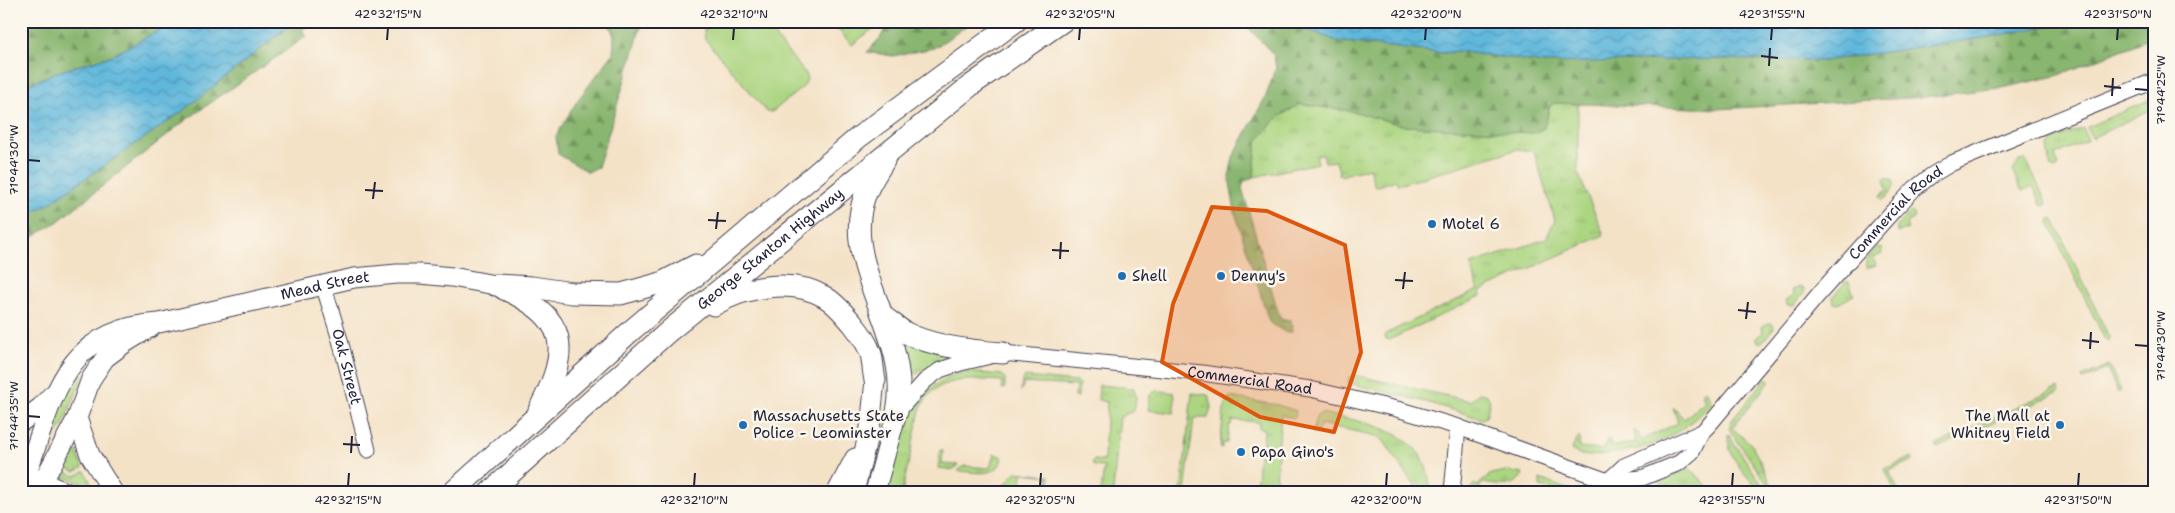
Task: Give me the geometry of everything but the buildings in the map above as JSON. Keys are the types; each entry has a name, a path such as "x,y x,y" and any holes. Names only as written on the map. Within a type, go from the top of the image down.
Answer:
{"highway":[{"name":"George Stanton Highway","path":"453,492 634,329 859,137 1016,21"},
{"name":"George Stanton Highway","path":"490,492 669,331 970,86 1063,21"},
{"path":"894,147 866,194 860,220 861,244 865,263 884,317 898,366 900,392 898,412"},
{"path":"495,285 532,287 572,293 621,294 661,283 729,247"},
{"path":"495,285 524,298 538,307 549,318 557,332 559,353 557,367 535,418"},
{"path":"669,331 744,290 779,287 808,290 825,297 840,308 864,338 871,354 875,380"},
{"path":"884,317 913,336 954,346 1003,354"}],"main road":[{"name":"Mead Street","path":"30,477 55,392 68,370 81,354 98,339 135,324 159,322 354,278 397,274 452,277 495,285"},
{"name":"Mead Street","path":"30,477 77,418 91,379 105,358 159,322"},
{"path":"854,492 870,428 875,380"},
{"path":"21,422 41,407 55,392"},
{"path":"875,492 898,412"},
{"path":"77,418 90,455 113,492"},
{"path":"837,492 870,428"},
{"path":"30,477 66,492"}],"street":[{"name":"Commercial Road","path":"898,412 925,381 940,370 961,363 1003,354 1202,373 1310,389 1397,409 1458,427 1608,481 1624,466 1702,432 1720,414 1850,259 1914,189 1932,175 1952,163 2154,81"},
{"name":"Oak Street","path":"323,284 340,340 368,450"},
{"path":"1452,492 1458,427"}],"highlighted area":[{"path":"1212,207 1267,211 1345,245 1361,352 1334,432 1260,417 1162,362 1173,304"}],"green space":[{"path":"21,21 175,21 114,55 54,73 23,87 21,91"},
{"path":"295,21 315,21 302,30 306,37 186,120 57,222 21,244 21,219 47,205 183,111"},
{"path":"608,21 643,21 598,167 588,172 558,154 556,136 577,101 613,54 614,36"},
{"path":"716,21 762,21 806,74 807,79 804,86 772,112 767,112 705,39 704,30"},
{"path":"830,21 883,21 852,45"},
{"path":"890,21 974,21 934,48 893,56 867,52 880,38"},
{"path":"1242,21 1285,21 1337,41 1443,53 1457,51 1545,63 1712,59 1823,61 1988,37 2073,21 2154,21 2154,37 2056,76 2007,87 1925,97 1719,109 1554,103 1550,106 1544,128 1533,133 1405,126 1356,112 1300,104 1277,118 1257,141 1254,177 1244,182 1242,188 1280,318 1291,320 1292,332 1286,333 1269,322 1235,212 1229,177 1233,157 1266,96 1276,68 1274,55"},
{"path":"2154,98 2154,108 2092,138 2087,127"},
{"path":"1554,103 1578,104 1578,173 1604,235 1480,291 1481,296 1389,340 1385,338 1385,334 1478,290 1471,264 1546,239 1555,220 1534,152 1518,149 1398,185 1396,180 1375,187 1369,168 1340,176 1336,161 1325,162 1323,154 1316,155 1318,163 1254,177 1257,141 1277,118 1300,104 1356,112 1405,126 1533,133 1544,128 1550,106"},
{"path":"2083,128 2088,140 2055,155 2058,166 2056,169 2051,167 2048,150 2054,140"},
{"path":"2024,160 2028,163 2047,204 2042,206 2033,186 2022,191 2013,171 2019,161"},
{"path":"1886,177 1892,179 1895,185 1885,199 1882,199 1880,197 1881,194 1888,190 1884,180"},
{"path":"1912,212 1915,218 1906,224 1908,229 1898,233 1897,226"},
{"path":"2053,218 2109,337 2108,341 2104,338 2049,223 2049,220"},
{"path":"1877,247 1882,248 1882,254 1873,258 1876,265 1866,268 1866,260"},
{"path":"1846,281 1849,282 1854,295 1838,304 1834,303 1833,297"},
{"path":"1804,288 1804,293 1794,305 1787,305 1786,300 1794,295 1792,290"},
{"path":"1769,323 1773,324 1774,328 1762,342 1758,342 1756,338 1763,332 1762,326"},
{"path":"908,343 948,351 948,358 916,374 909,372 902,349"},
{"path":"2109,365 2121,391 2118,393 2107,369 2083,380 2082,377"},
{"path":"968,372 1002,375 1005,379 1005,388 1002,389 1002,381 966,380 943,385 934,390 920,410 902,492 886,492 903,435 910,417 920,401 932,387 948,377"},
{"path":"78,373 83,376 63,425 44,453 61,400 71,381"},
{"path":"1354,375 1470,401 1479,393 1487,395 1490,401 1486,417 1482,419 1426,402 1348,383 1348,378"},
{"path":"1025,377 1077,382 1079,384 1078,397 1075,396 1076,386 1024,383 1021,391 1022,380"},
{"path":"1766,378 1770,381 1732,428 1752,445 1775,492 1773,492 1729,429 1732,420"},
{"path":"1099,385 1134,388 1136,397 1134,411 1120,417 1113,492 1101,492 1104,467 1094,466 1092,463 1094,460 1104,461 1107,402 1098,400"},
{"path":"2058,388 2059,392 1937,448 1936,445"},
{"path":"1157,390 1174,393 1174,413 1148,410 1150,395"},
{"path":"1706,390 1712,403 1683,428 1656,443 1627,451 1589,456 1581,455 1571,450 1579,437 1579,448 1604,450 1607,439 1613,447 1636,442 1634,431 1638,433 1642,440 1678,423 1673,407 1684,419 1705,401 1701,393"},
{"path":"1192,393 1208,395 1211,407 1208,418 1194,418 1185,492 1181,492"},
{"path":"1229,397 1278,405 1296,411 1295,418 1281,415 1275,492 1256,491 1259,455 1262,455 1264,429 1259,428 1259,422 1232,420 1231,425 1229,425 1227,443 1223,443 1222,448 1220,448 1224,409"},
{"path":"1322,413 1377,426 1394,433 1408,443 1420,455 1427,471 1430,492 1419,492 1383,440 1376,436 1321,424 1317,433 1313,433 1316,416"},
{"path":"1728,434 1767,492 1760,492 1738,465 1730,450"},
{"path":"73,443 83,468 75,472 61,465"},
{"path":"940,450 943,450 942,464 959,465 953,470 938,468"},
{"path":"994,454 1002,456 997,468 992,471 979,473 958,471 964,466 990,468"},
{"path":"1912,457 1913,460 1889,471 1899,492 1895,492 1885,469"},
{"path":"59,469 75,476 85,471 92,485 89,486 60,475 58,474"},
{"path":"1688,469 1692,470 1713,492 1678,488 1660,483 1660,480"},
{"path":"1506,471 1523,474 1511,484 1483,483 1480,486 1479,492 1469,492 1474,484 1477,486 1491,474"},
{"path":"1016,472 1050,476 1049,492 1047,492 1048,476 1022,473 1021,489 1003,487"},
{"path":"1540,479 1575,492 1552,492 1552,489 1540,487"}],"water":[{"path":"175,21 295,21 183,111 47,205 21,219 21,91 23,87 54,73 114,55"},
{"path":"1285,21 2073,21 1988,37 1823,61 1712,59 1545,63 1457,51 1443,53 1337,41"}],"place":[{"name":"Motel 6","path":"1432,224"},
{"name":"Shell","path":"1122,276"},
{"name":"Denny's","path":"1221,276"},
{"name":"Massachusetts State Police - Leominster","path":"743,425"},
{"name":"The Mall at Whitney Field","path":"2060,425"},
{"name":"Papa Gino's","path":"1241,452"}]}
